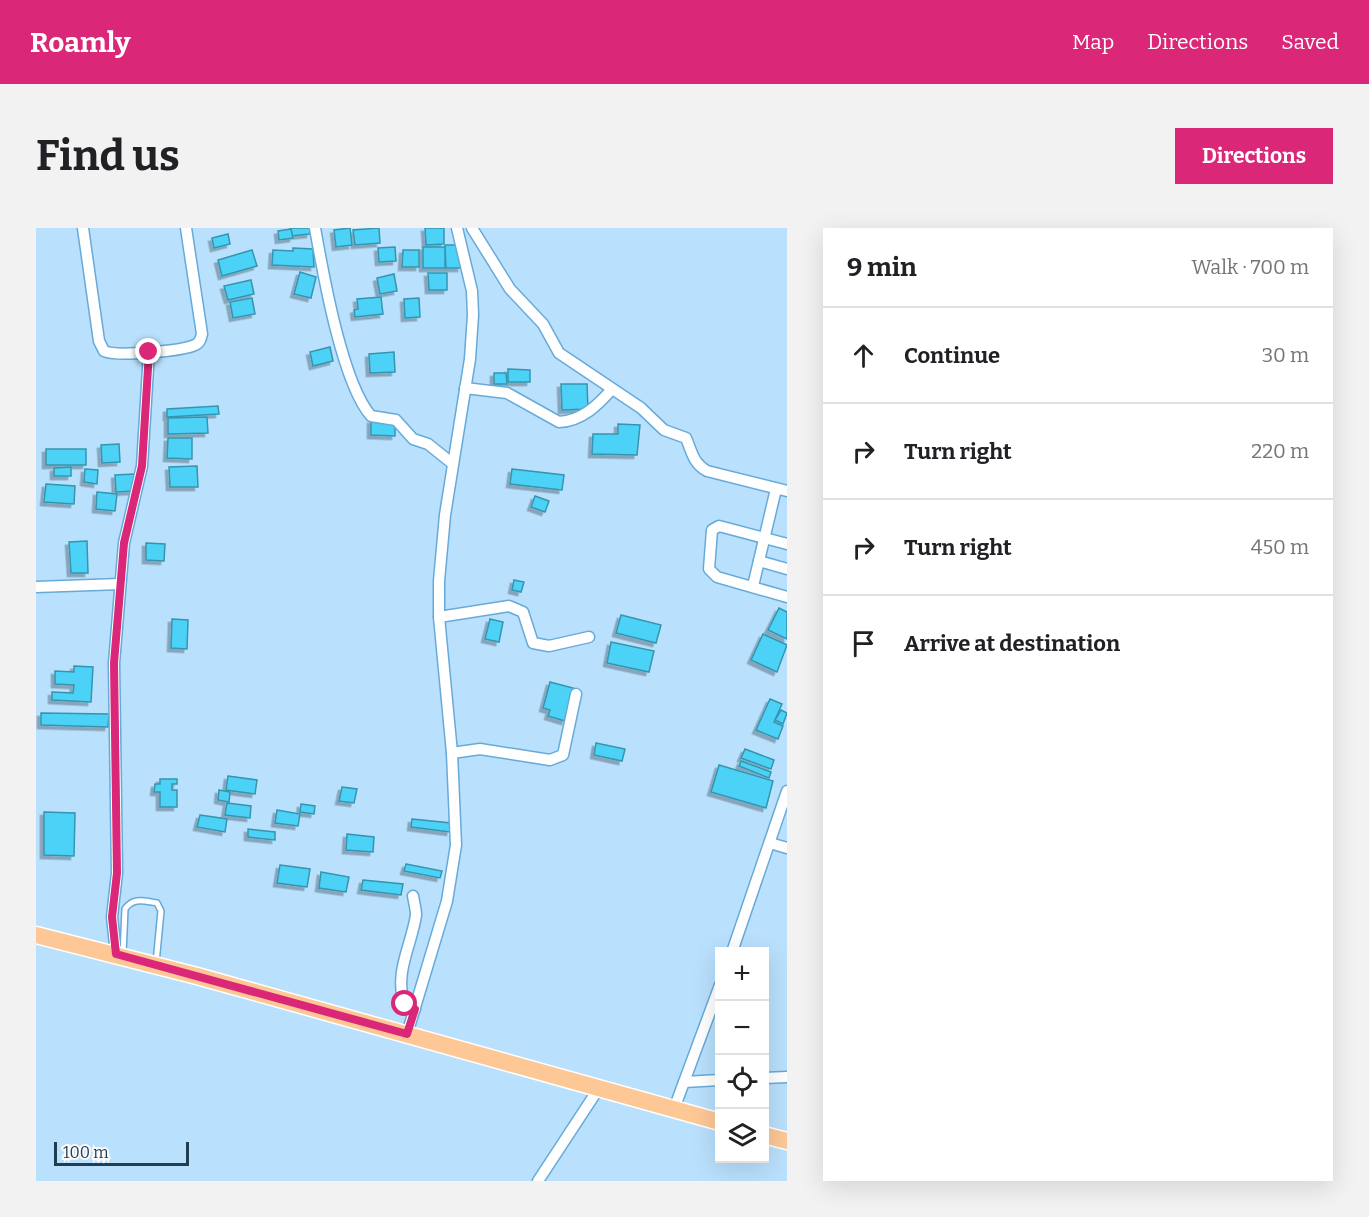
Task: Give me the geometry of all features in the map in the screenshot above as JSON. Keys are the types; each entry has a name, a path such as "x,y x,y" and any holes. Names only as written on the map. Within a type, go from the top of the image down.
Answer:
{"main road":[{"path":"36,935 119,955 715,1121"},
{"path":"769,1136 787,1141"}],"street":[{"path":"83,228 101,348 109,353 149,352 195,345 201,341 202,334 186,228"},
{"path":"315,228 340,340 353,383 363,405 371,416 396,420 413,439 428,444 453,464"},
{"path":"407,1034 447,901 456,846 452,753 439,617 444,526 465,388 473,315 470,282 457,228"},
{"path":"472,228 510,289 543,324 559,353 641,408 664,430 686,438 698,466 707,471 781,490 764,538 753,586"},
{"path":"119,955 112,925 117,873 113,687 124,543 142,466 149,352"},
{"path":"465,388 507,393 551,420 559,422 568,422 590,412 612,389"},
{"path":"787,544 719,526 712,530 709,569 717,577 787,597"},
{"path":"759,561 787,568"},
{"path":"36,587 120,584"},
{"path":"439,617 509,606 523,612 533,643 549,645 589,637"},
{"path":"452,753 480,749 550,760 558,759 563,755 576,694"},
{"path":"733,947 787,791"},
{"path":"770,843 787,848"},
{"path":"413,896 416,914 403,963 402,996 405,1004 415,1009"},
{"path":"674,1109 715,998"},
{"path":"769,1078 787,1077"},
{"path":"684,1082 715,1080"},
{"path":"538,1181 599,1088"}],"lane":[{"path":"119,955 125,909 129,903 133,900 157,903 161,911 155,965"}],"building":[{"path":"290,228 310,228 310,234 291,236"},
{"path":"350,228 352,245 336,247 334,230"},
{"path":"379,228 380,243 355,245 353,230"},
{"path":"425,228 444,228 444,244 426,245"},
{"path":"291,229 293,238 279,240 278,231"},
{"path":"228,234 230,244 214,248 212,238"},
{"path":"445,245 460,245 461,268 446,268"},
{"path":"395,247 396,261 379,262 378,248"},
{"path":"423,247 445,247 445,268 423,268"},
{"path":"293,248 313,249 314,267 272,265 273,250 293,251"},
{"path":"252,250 257,266 222,276 218,260"},
{"path":"403,250 419,250 419,267 402,267"},
{"path":"300,272 316,277 311,298 294,294"},
{"path":"428,273 447,273 447,290 429,290"},
{"path":"394,274 397,291 380,294 377,278"},
{"path":"251,280 254,294 228,300 224,286"},
{"path":"381,297 383,314 355,317 354,310 358,309 357,299"},
{"path":"252,298 255,314 233,318 230,302"},
{"path":"419,298 420,317 405,318 404,299"},
{"path":"330,347 333,361 313,366 310,352"},
{"path":"394,352 395,372 370,373 369,354"},
{"path":"508,369 530,370 530,382 508,382"},
{"path":"494,373 506,373 507,384 494,384"},
{"path":"561,384 587,384 588,409 562,410"},
{"path":"218,406 219,414 167,417 167,409"},
{"path":"207,417 208,433 168,434 168,418"},
{"path":"371,420 395,421 395,436 371,435"},
{"path":"618,424 640,425 637,455 592,454 593,434 618,434"},
{"path":"168,438 192,438 192,459 167,458"},
{"path":"119,444 120,462 102,463 101,445"},
{"path":"46,449 86,449 86,465 46,465"},
{"path":"197,466 198,487 170,487 169,467"},
{"path":"71,467 71,476 54,476 54,468"},
{"path":"85,469 98,470 97,484 84,482"},
{"path":"512,469 564,475 562,490 510,484"},
{"path":"134,474 135,491 116,492 115,475"},
{"path":"46,484 75,486 74,504 44,502"},
{"path":"97,492 117,494 115,511 96,509"},
{"path":"535,496 549,501 545,512 531,507"},
{"path":"87,541 88,573 71,573 69,542"},
{"path":"146,543 165,544 164,561 146,560"},
{"path":"514,580 524,582 521,592 512,590"},
{"path":"779,608 787,612 787,639 768,630"},
{"path":"621,615 661,625 656,643 616,633"},
{"path":"172,619 188,620 187,649 171,648"},
{"path":"490,619 503,622 499,642 485,639"},
{"path":"763,634 787,645 777,672 751,660"},
{"path":"611,642 654,651 649,672 607,663"},
{"path":"74,666 93,667 91,702 52,700 52,692 73,693 74,685 55,684 55,671 74,672"},
{"path":"550,682 573,688 565,721 548,716 550,710 543,708"},
{"path":"770,699 782,704 774,722 783,726 778,739 756,730"},
{"path":"781,710 787,713 783,724 775,720"},
{"path":"41,713 109,714 108,727 41,725"},
{"path":"596,743 625,749 622,761 594,755"},
{"path":"745,749 774,760 771,769 741,758"},
{"path":"741,761 771,772 769,778 739,766"},
{"path":"719,765 773,781 766,808 711,792"},
{"path":"228,776 257,780 255,794 226,790"},
{"path":"160,779 177,779 177,784 172,784 172,790 177,790 177,807 160,807 160,792 154,792 155,784 160,784"},
{"path":"342,787 357,789 354,803 339,801"},
{"path":"219,790 230,792 229,802 218,800"},
{"path":"227,803 251,806 250,818 225,815"},
{"path":"301,804 315,806 314,814 300,812"},
{"path":"277,810 300,814 298,826 275,823"},
{"path":"44,812 75,813 74,856 44,855"},
{"path":"200,815 227,819 225,832 197,827"},
{"path":"412,819 451,823 450,832 411,827"},
{"path":"248,829 275,832 275,840 248,837"},
{"path":"347,834 374,837 373,852 346,850"},
{"path":"406,864 442,871 440,878 404,871"},
{"path":"280,865 310,869 307,887 277,883"},
{"path":"321,872 349,877 346,892 319,888"},
{"path":"363,880 403,884 401,895 361,890"}],"route":[{"path":"149,352 142,466 138,493 124,543 114,663 114,842 117,873 112,917 116,954 407,1034 415,1009 405,1004"}]}
